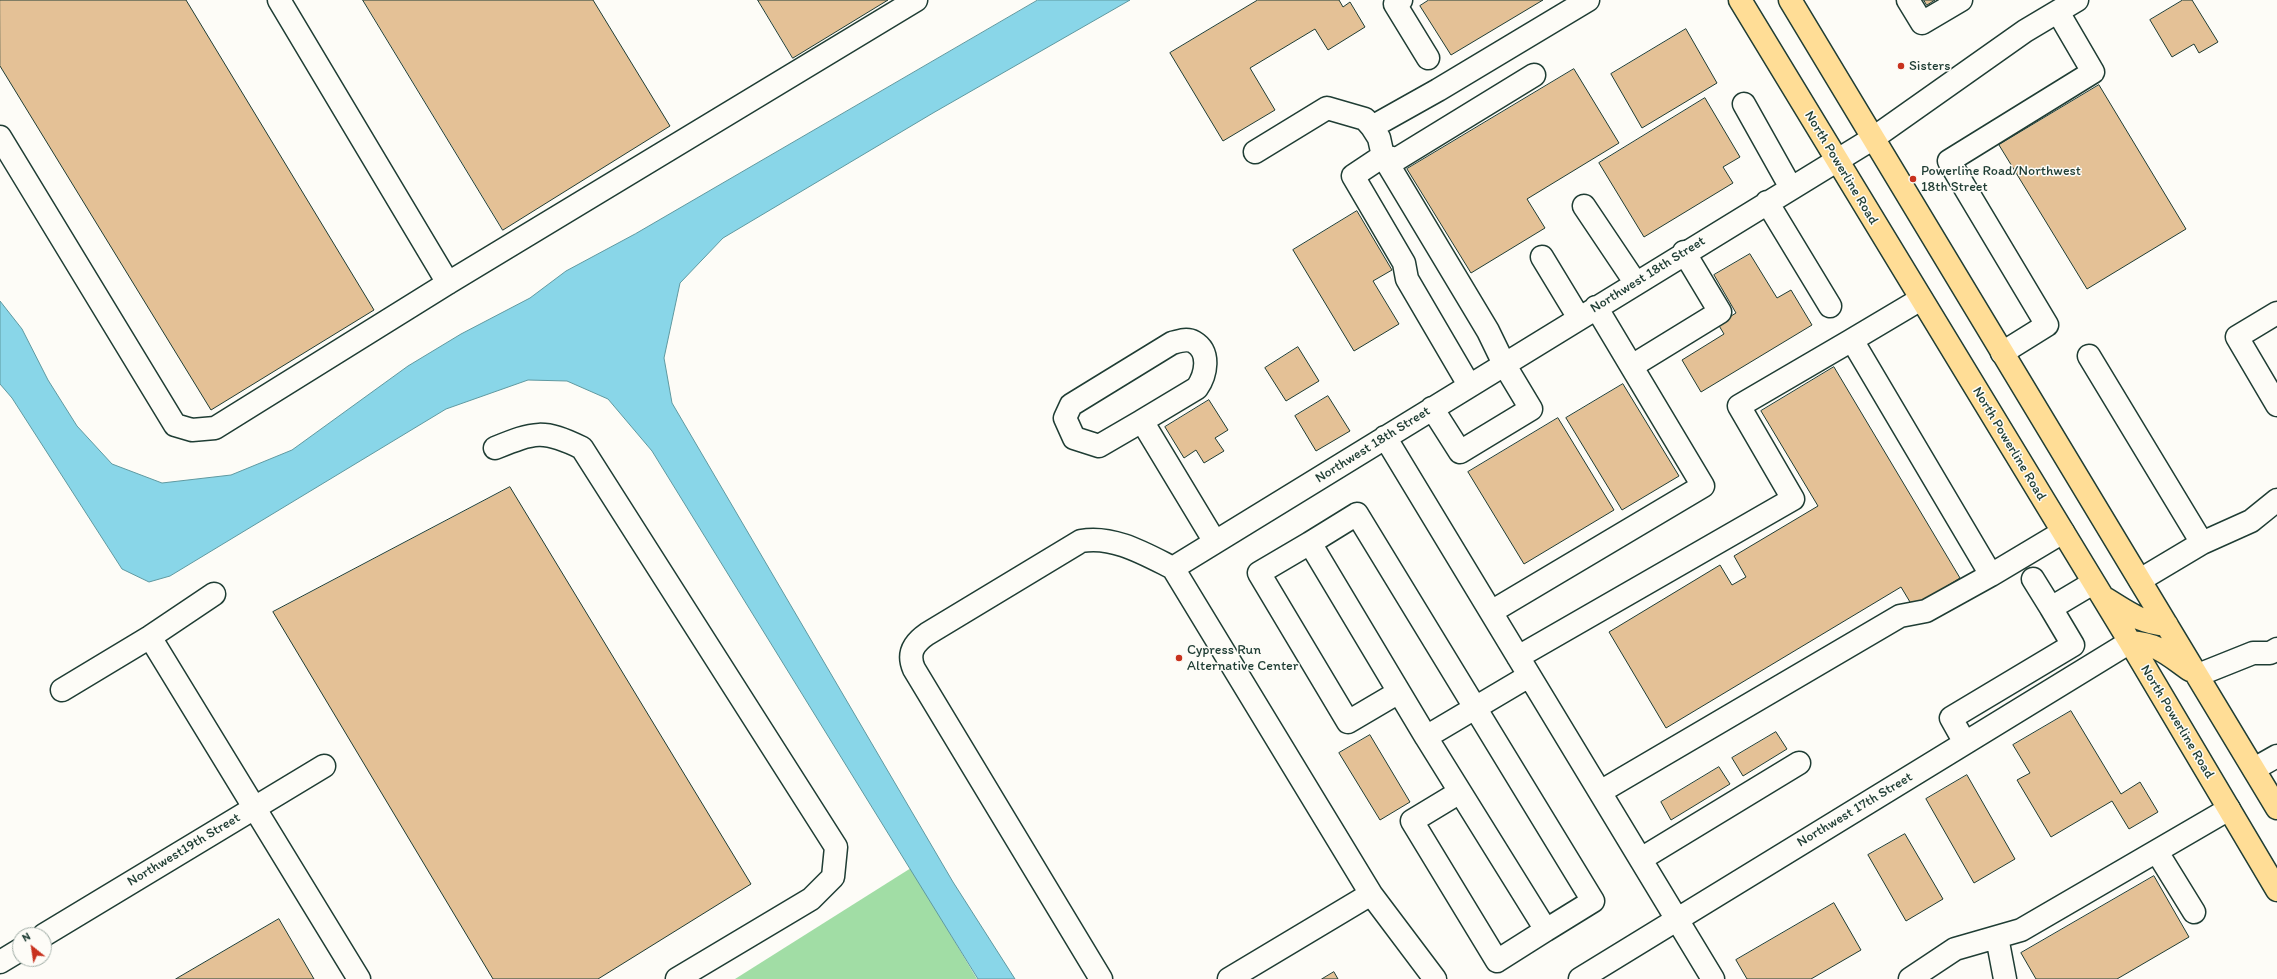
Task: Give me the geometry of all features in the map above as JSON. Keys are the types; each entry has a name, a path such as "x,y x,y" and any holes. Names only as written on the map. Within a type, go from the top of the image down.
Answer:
{"main road":[{"name":"North Powerline Road","path":"1740,0 1836,161 2130,642 2277,890"},
{"path":"1790,0 1872,139 2277,808"},
{"path":"2098,589 2138,618 2148,623 2167,625"},
{"path":"2130,642 2146,643 2157,646 2198,676"}],"street":[{"path":"279,0 448,283"},
{"path":"0,137 175,425 192,430 215,428 448,283 916,0"},
{"path":"1401,0 1395,4 1428,58"},
{"path":"1372,127 1438,90 1588,0"},
{"path":"1908,0 1922,23 1961,0"},
{"name":"Northwest 18th Street","path":"1172,568 1635,282 1872,139 2026,31 2077,0"},
{"path":"2002,353 2047,325 1949,161 2093,72 2058,12"},
{"path":"1469,385 1407,279 1404,263 1353,176 1383,156 1397,159 1534,75"},
{"path":"1744,104 1791,188"},
{"path":"1255,152 1327,108 1365,119 1372,127 1379,138 1383,156 1488,331 1504,364 1531,409 1460,452 1432,408"},
{"path":"1767,202 1830,306"},
{"path":"1584,206 1635,282"},
{"path":"1632,366 1720,312 1684,252"},
{"path":"1490,612 1703,486 1632,366 1542,257"},
{"path":"1518,657 1792,499 1739,406 1921,299"},
{"path":"2277,313 2237,337 2277,405"},
{"path":"1186,340 1193,342 1199,347 1204,358 1206,371 1203,380 1197,388 1142,421 1100,446 1074,438 1066,418 1071,405 1172,343 1186,340"},
{"path":"1852,340 1953,514 1991,575"},
{"path":"2089,356 2202,543"},
{"path":"1142,421 1215,542"},
{"path":"495,448 530,434 559,436 582,448 836,847 832,877 811,899 677,979"},
{"path":"1385,437 1713,979"},
{"path":"2140,580 2202,543 2251,521 2277,500"},
{"path":"1399,692 1348,722 1259,572 1357,514 1476,707 1593,901 1497,961 1412,821 1460,792"},
{"path":"1600,792 1900,616 1926,610 1991,575 2063,532"},
{"path":"1101,979 914,669 911,662 911,652 914,645 927,634 1081,541 1102,540 1140,551 1172,568 1371,894 1435,979"},
{"path":"1310,543 1426,737 1546,930"},
{"path":"1965,743 1951,718 2073,645 2033,579"},
{"path":"2051,608 2098,589"},
{"path":"62,690 150,638 214,594"},
{"path":"150,638 359,979"},
{"name":"Northwest 17th Street","path":"1580,979 2130,642"},
{"path":"2198,676 2253,653 2270,653 2277,649"},
{"path":"1426,737 1529,676"},
{"path":"2254,769 2277,756"},
{"path":"1640,859 1799,763"},
{"name":"Northwest19th Street","path":"52,930 324,766"},
{"path":"1910,979 1954,949 2021,930 2229,809"},
{"path":"2156,852 2194,912"},
{"path":"1230,979 1371,894"},
{"path":"1997,937 2005,979"},
{"path":"0,962 12,955"}],"green space":[{"path":"911,868 977,979 735,979"}],"water":[{"path":"1038,0 1130,0 933,113 723,238 680,283 664,358 672,403 953,882 1015,979 978,979 652,451 608,399 567,381 528,380 446,409 170,576 149,582 122,569 12,398 0,384 0,301 22,329 48,380 77,426 112,464 162,483 231,475 292,450 408,366 461,334 530,298 566,271 635,234"}],"building":[{"path":"0,0 186,0 374,310 211,410 0,66"},
{"path":"363,0 593,0 670,126 503,230"},
{"path":"758,0 888,0 793,58"},
{"path":"1258,0 1339,0 1343,7 1350,2 1365,27 1328,50 1315,29 1250,68 1275,110 1223,141 1170,53"},
{"path":"1429,0 1543,0 1451,55 1420,6"},
{"path":"1924,0 1935,0 1927,5"},
{"path":"2183,0 2192,0 2218,42 2199,53 2194,44 2172,57 2150,20"},
{"path":"1686,29 1717,83 1642,128 1611,74"},
{"path":"1574,69 1619,143 1527,199 1545,228 1471,273 1407,169"},
{"path":"2099,85 2186,229 2087,289 1999,145"},
{"path":"1705,98 1740,157 1723,167 1733,183 1644,237 1599,163"},
{"path":"1357,211 1392,270 1373,281 1399,324 1354,351 1293,250"},
{"path":"1750,254 1777,298 1791,290 1812,325 1701,392 1682,360 1724,334 1718,324 1736,313 1714,275"},
{"path":"1298,347 1319,381 1286,401 1265,368"},
{"path":"1834,367 1960,578 1913,607 1901,587 1666,728 1609,632 1720,565 1732,585 1746,577 1734,556 1818,506 1761,411"},
{"path":"1623,384 1679,476 1622,510 1566,418"},
{"path":"1328,396 1350,431 1316,451 1295,416"},
{"path":"1209,400 1228,430 1215,438 1224,451 1204,463 1196,450 1184,458 1165,427"},
{"path":"1558,418 1614,510 1524,564 1468,472"},
{"path":"510,487 751,884 598,979 493,979 273,612"},
{"path":"2071,711 2121,794 2140,782 2158,812 2129,829 2112,801 2051,837 2017,780 2030,773 2013,745"},
{"path":"1776,732 1787,749 1743,776 1732,758"},
{"path":"1370,735 1410,802 1380,820 1339,753"},
{"path":"1719,767 1730,784 1671,820 1661,802"},
{"path":"1967,775 2015,859 1974,883 1926,799"},
{"path":"1905,834 1943,899 1906,921 1868,855"},
{"path":"2154,876 2189,937 2117,979 2036,979 2021,953"},
{"path":"1834,903 1861,950 1811,979 1747,979 1736,960"},
{"path":"279,919 314,979 176,979"},
{"path":"1334,972 1338,979 1322,979"}],"place":[{"name":"Sisters","path":"1901,66"},
{"name":"Powerline Road/Northwest 18th Street","path":"1913,179"},
{"name":"Cypress Run Alternative Center","path":"1179,658"}]}
